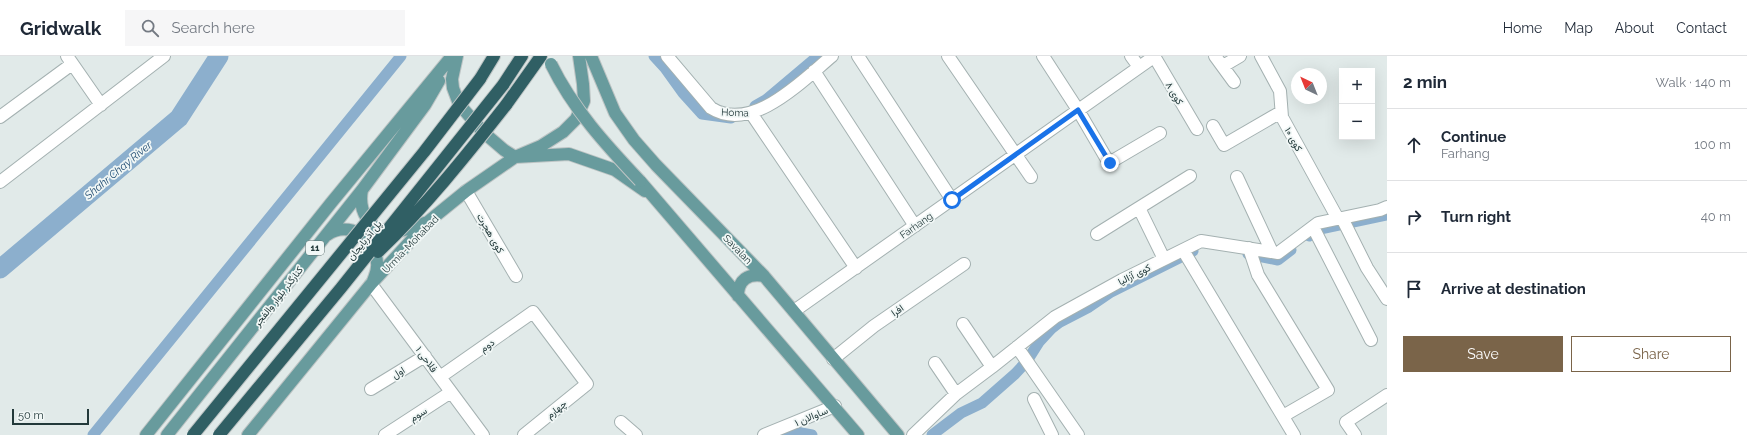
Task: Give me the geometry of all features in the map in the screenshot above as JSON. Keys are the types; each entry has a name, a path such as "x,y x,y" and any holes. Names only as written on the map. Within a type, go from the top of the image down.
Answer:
{"highway":[{"name":"پل آذربایجان","path":"193,435 424,152 480,79 494,56"},
{"name":"پل آذربایجان","path":"219,435 341,288 498,91 522,56"},
{"path":"341,288 396,236 451,173 529,75 541,56"}],"main road":[{"path":"455,56 452,83 459,104 483,132 504,150 515,157 569,154 615,170 653,197"},
{"path":"146,435 331,203 455,56"},
{"name":"کنارگذر بلوار والفجر","path":"167,435 362,190 425,105 455,56"},
{"path":"548,56 558,79 597,135 640,181 858,435"},
{"name":"Urmia-Mohabad","path":"248,435 371,284 429,221 466,190 515,157 541,146 563,132 576,120 584,100 584,84 580,56"},
{"name":"Savalan","path":"592,56 615,113 634,140 764,276 898,435"},
{"path":"362,190 361,207 368,220 378,228 391,232 407,229 429,221"},
{"path":"323,238 333,231 346,228 359,233 367,240 376,255 377,263 377,272 371,284"},
{"path":"738,296 738,288 742,281 748,276 756,274 764,276"}],"street":[{"path":"0,182 164,56"},
{"name":"Homa","path":"667,56 711,108 719,113 751,113 769,105 789,92 832,56"},
{"path":"858,56 952,200"},
{"path":"948,56 1031,177"},
{"path":"1043,56 1110,163 1160,133"},
{"path":"1131,56 1139,67"},
{"name":"Farhang","path":"794,311 1154,56"},
{"name":"کوی ۸","path":"1154,56 1197,129"},
{"path":"1216,56 1234,82"},
{"path":"1223,66 1240,56"},
{"name":"کوی ۱۰","path":"1261,56 1280,91 1282,117 1367,268 1387,299"},
{"path":"0,117 69,60 101,105"},
{"path":"814,71 915,226"},
{"path":"1213,126 1224,145 1281,112"},
{"path":"751,113 856,268"},
{"path":"1097,234 1190,176"},
{"path":"1237,177 1272,252 1278,253 1318,223 1340,218 1385,212"},
{"name":"کوی هجرت","path":"466,190 516,276"},
{"path":"1139,208 1164,259"},
{"path":"1313,227 1371,340"},
{"name":"کوی آزالیا","path":"913,435 956,394 1056,317 1122,280 1201,241 1272,252"},
{"path":"1249,248 1258,275 1328,390 1283,416"},
{"path":"1183,250 1294,435"},
{"name":"افرا","path":"833,359 874,326 964,264"},
{"name":"فلاحی ۱","path":"371,284 483,435"},
{"name":"دوم","path":"440,378 533,312 587,384"},
{"path":"963,324 992,367"},
{"path":"1017,347 1078,435"},
{"name":"اول","path":"371,389 425,356"},
{"path":"935,363 956,394"},
{"name":"چهارم","path":"524,435 587,384"},
{"name":"سوم","path":"385,435 451,392"},
{"path":"1354,435 1346,422 1387,395"},
{"path":"1034,399 1052,435"},
{"name":"ساوالان ۱","path":"764,435 834,406"},
{"path":"621,422 636,435"}],"waterway":[{"name":"Shahr Chay River","path":"0,269 179,118 219,56"},
{"path":"93,435 401,56"},
{"path":"654,56 665,68 683,93 702,114 731,118"},
{"path":"755,106 767,99 818,56"},
{"path":"1309,236 1320,229 1387,215"},
{"path":"1248,254 1278,260 1291,250"},
{"path":"932,435 961,413 982,403 1015,374 1027,361 1039,342 1060,322 1089,307 1111,292 1193,251"},
{"path":"785,435 796,432 812,435"}],"route":[{"path":"952,200 1078,110 1110,163"}]}
